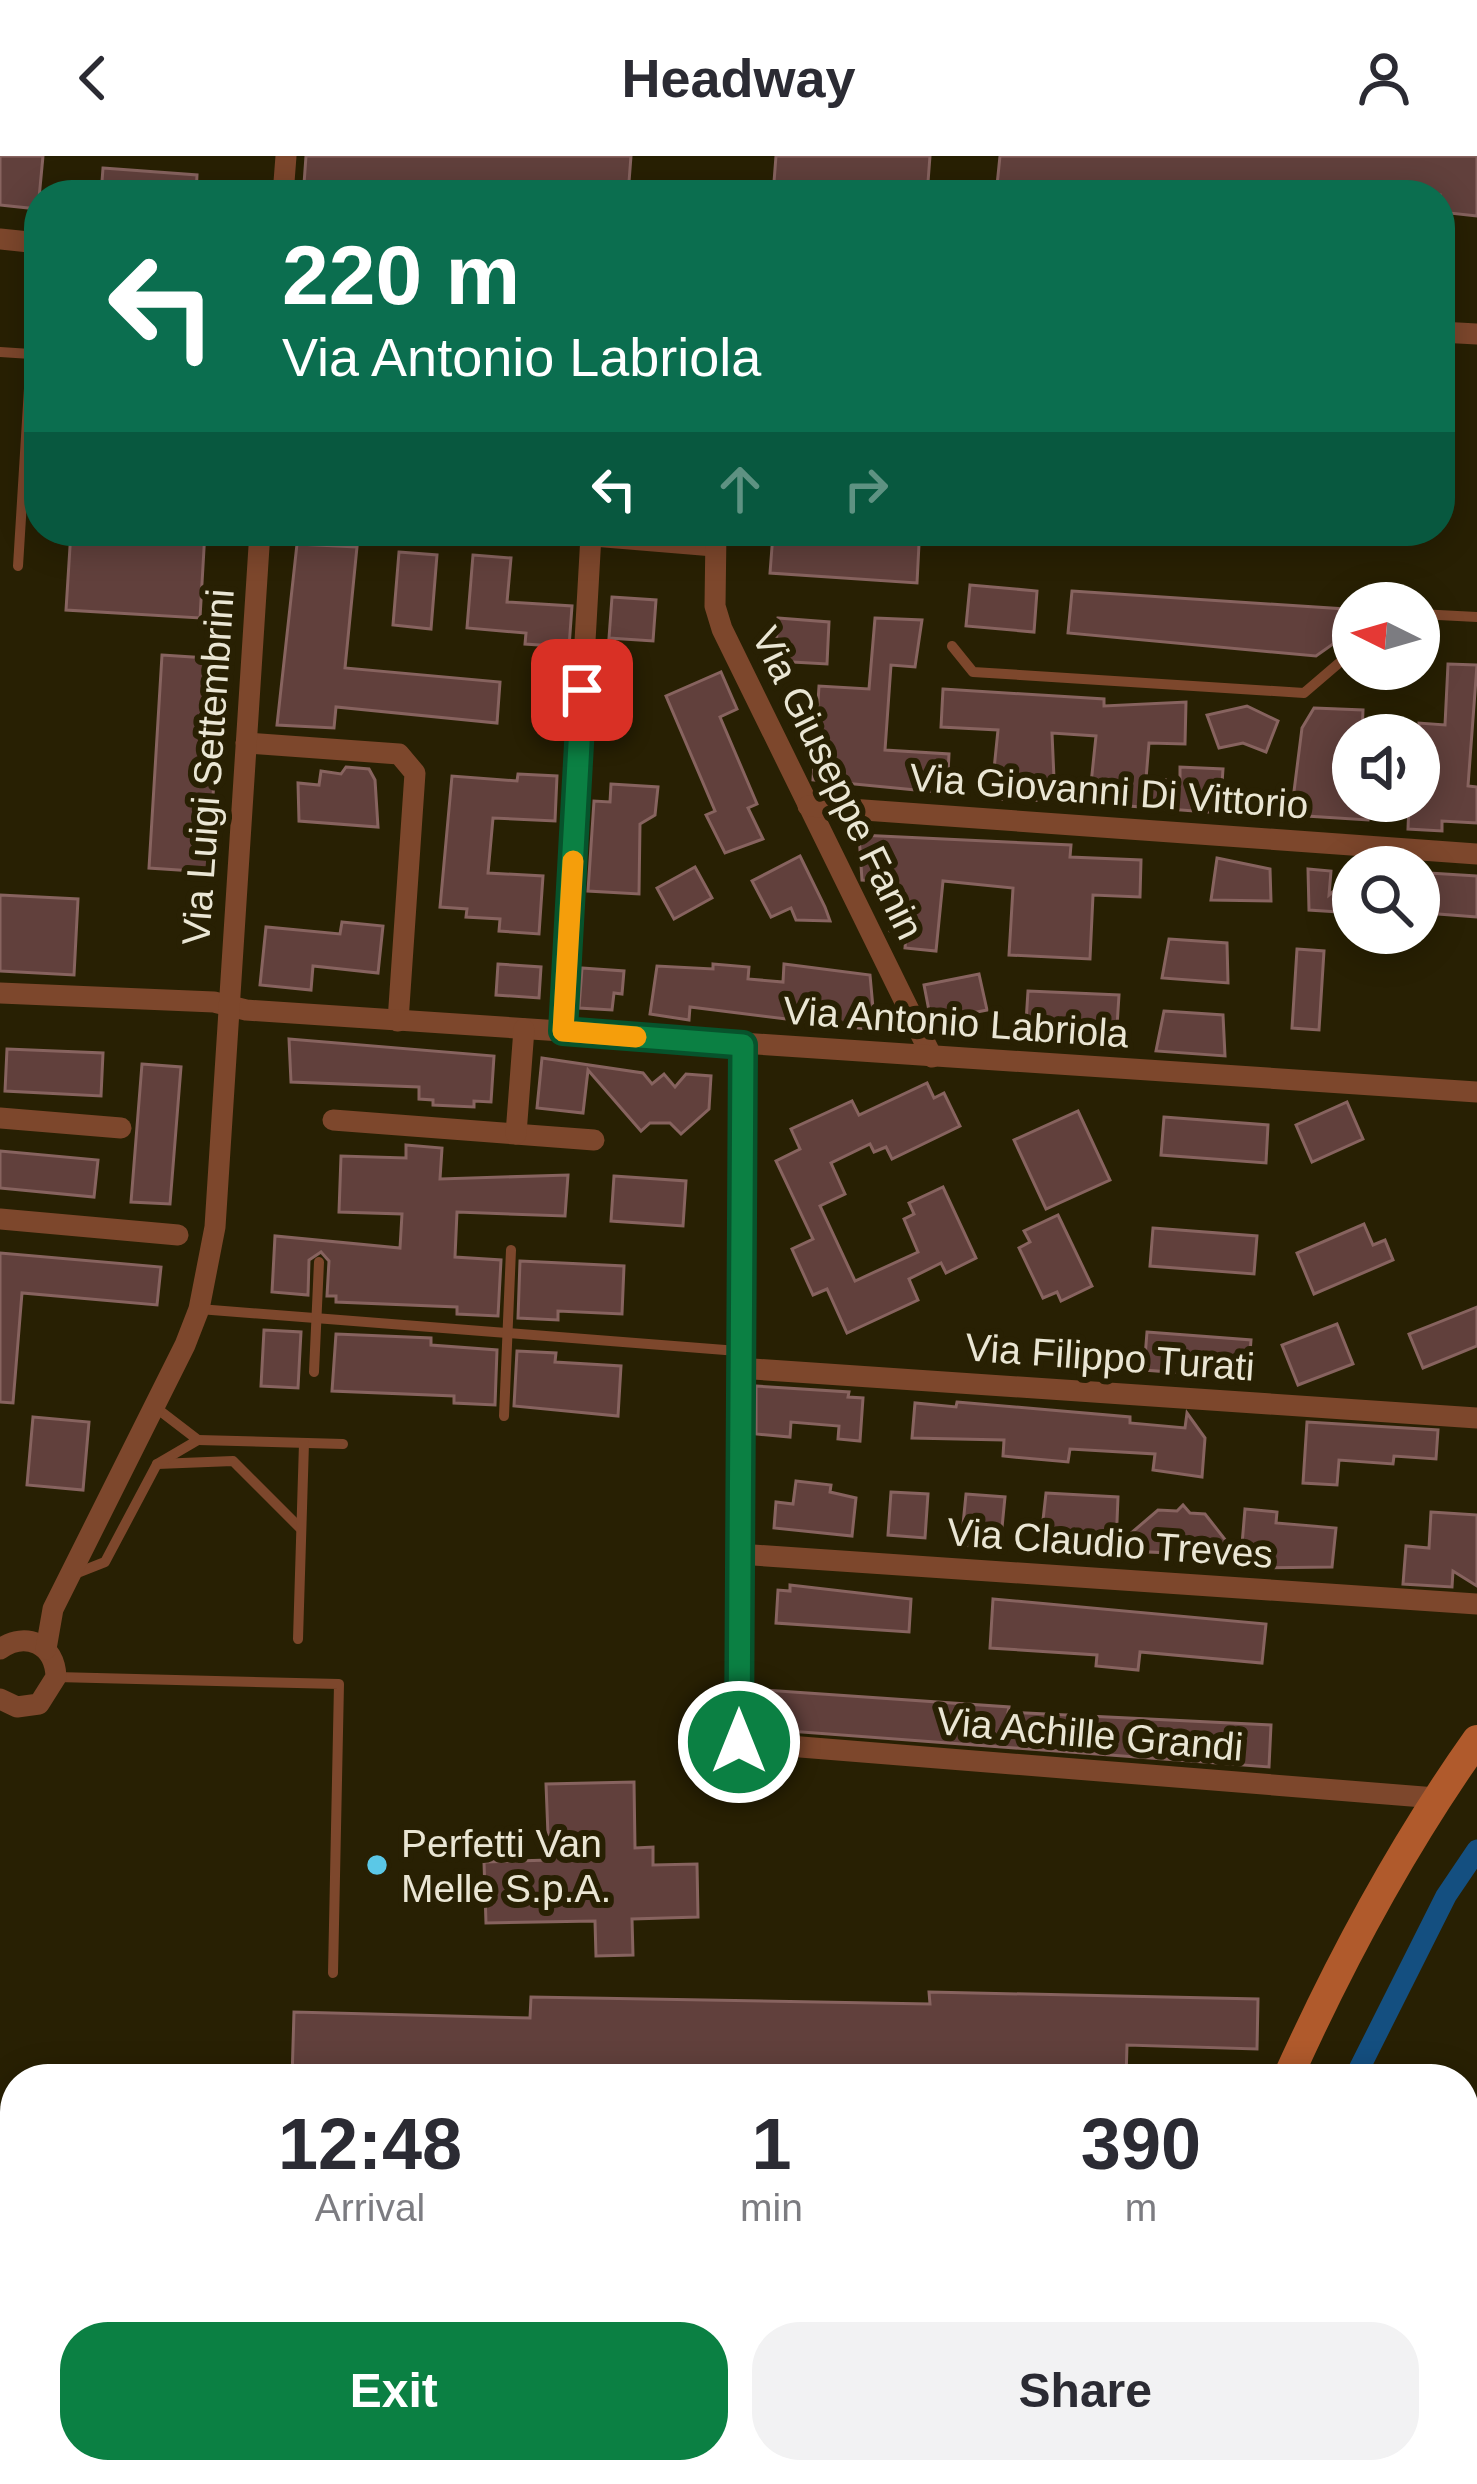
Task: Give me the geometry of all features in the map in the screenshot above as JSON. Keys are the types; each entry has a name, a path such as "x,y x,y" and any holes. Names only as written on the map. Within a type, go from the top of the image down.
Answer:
{"street":[{"name":"Via Luigi Settembrini","path":"53,1609 199,1309 215,1227 259,546"},
{"path":"563,1031 590,546"},
{"name":"Via Giuseppe Fanin","path":"715,546 715,606 722,629 932,1057"},
{"path":"246,743 399,754 415,773 398,1021"},
{"name":"Via Giovanni Di Vittorio","path":"808,806 1477,854"},
{"name":"Via Antonio Labriola","path":"0,993 1477,1092"},
{"path":"516,1134 524,1029"},
{"path":"738,1553 743,1045"},
{"path":"0,1118 121,1128"},
{"path":"333,1120 594,1140"},
{"path":"0,1219 178,1234"},
{"name":"Via Filippo Turati","path":"738,1359 1477,1418"},
{"name":"Via Claudio Treves","path":"738,1553 1477,1604"},
{"name":"Via Achille Grandi","path":"738,1553 739,1742 1436,1798"},
{"path":"0,1649 22,1640 53,1609"},
{"path":"0,1724 9,1703 39,1704 56,1677 46,1649 53,1609"},
{"path":"22,1640 46,1649"},
{"path":"1294,2064 1341,1961 1436,1798 1477,1740"}],"lane":[{"path":"18,566 24,468"},
{"path":"1440,615 1477,617"},
{"path":"952,646 973,672 1304,693 1332,669"},
{"path":"504,1416 511,1250"},
{"path":"314,1372 319,1262"},
{"path":"199,1309 508,1333 738,1359"},
{"path":"155,1407 198,1440"},
{"path":"69,1575 105,1562 157,1464 198,1440 343,1444"},
{"path":"298,1639 304,1443"},
{"path":"157,1464 233,1461 301,1529"},
{"path":"56,1677 339,1684 332,1973"}],"building":[{"path":"0,156 43,156 41,180 24,180 24,208 0,205"},
{"path":"306,156 631,156 629,180 304,180"},
{"path":"776,156 930,156 928,180 774,180"},
{"path":"1000,156 1477,156 1477,216 1455,214 1455,180 998,180"},
{"path":"103,168 197,175 197,180 102,180"},
{"path":"70,546 204,546 200,618 66,610"},
{"path":"297,546 357,547 345,668 500,682 497,723 336,707 334,728 277,725"},
{"path":"772,546 919,546 917,583 770,573"},
{"path":"399,552 437,555 431,629 393,625"},
{"path":"473,555 511,558 507,602 572,606 569,647 525,644 526,633 467,628"},
{"path":"970,585 1037,591 1034,632 966,626"},
{"path":"1072,591 1332,608 1332,645 1316,656 1068,633"},
{"path":"612,597 656,600 653,641 609,638"},
{"path":"778,618 829,622 827,664 775,661"},
{"path":"875,618 922,620 915,667 891,665 885,750 949,754 947,793 813,780 819,686 869,689"},
{"path":"162,655 222,659 208,872 149,868"},
{"path":"1448,664 1477,665 1468,786 1477,787 1477,823 1442,821 1442,831 1408,829 1408,822 1440,822 1440,725 1445,725"},
{"path":"721,672 737,709 720,717 757,804 748,808 763,839 725,853 706,815 715,811 666,696"},
{"path":"943,689 1104,699 1104,706 1186,702 1185,744 1149,743 1146,779 1180,780 1180,767 1223,769 1220,813 1089,803 1096,736 1052,733 1055,801 991,799 998,730 941,727"},
{"path":"1247,706 1278,721 1266,752 1243,743 1219,748 1207,715"},
{"path":"1314,708 1363,710 1363,714 1332,714 1332,818 1291,815 1302,728"},
{"path":"346,767 369,769 375,780 378,827 299,821 298,783 319,785 321,771 341,774"},
{"path":"518,774 557,776 555,821 493,818 488,873 543,876 539,934 499,931 500,919 466,917 467,909 440,907 452,776 517,781"},
{"path":"611,784 658,787 655,815 640,824 639,894 588,891 594,801 610,802"},
{"path":"859,835 1071,845 1070,857 1141,860 1140,897 1093,895 1090,959 1009,955 1013,888 943,881 936,951 905,948 906,937 890,931 895,882 862,880"},
{"path":"800,856 830,921 796,920 791,908 771,917 752,881"},
{"path":"1217,858 1270,869 1271,901 1211,900"},
{"path":"695,867 712,898 674,919 657,888"},
{"path":"1308,869 1331,871 1332,912 1309,910"},
{"path":"1440,874 1477,876 1477,917 1440,914"},
{"path":"0,895 78,899 74,975 0,971"},
{"path":"342,922 383,926 378,973 313,966 311,990 260,985 266,927 340,934"},
{"path":"1169,939 1227,943 1228,983 1162,978"},
{"path":"1297,949 1324,951 1319,1030 1292,1028"},
{"path":"498,964 541,967 539,998 496,995"},
{"path":"713,964 749,967 748,979 783,982 784,964 870,975 875,1030 690,1007 689,1020 650,1014 657,966 713,969"},
{"path":"582,968 624,971 622,994 614,993 612,1010 579,1008"},
{"path":"979,974 987,1010 931,1021 924,985"},
{"path":"1028,991 1119,995 1116,1042 1025,1038"},
{"path":"1164,1011 1223,1015 1225,1056 1156,1051"},
{"path":"289,1039 494,1056 491,1102 474,1101 474,1107 433,1105 433,1100 419,1099 419,1087 291,1082"},
{"path":"7,1049 103,1053 101,1096 5,1091"},
{"path":"542,1058 643,1073 652,1084 664,1074 675,1087 686,1074 711,1076 709,1109 681,1134 670,1123 650,1123 641,1131 588,1070 583,1113 537,1108"},
{"path":"142,1064 181,1067 170,1204 131,1202"},
{"path":"927,1083 934,1098 944,1093 960,1126 892,1159 886,1147 874,1152 870,1144 831,1163 845,1194 820,1206 855,1281 918,1252 904,1219 914,1214 909,1203 943,1187 976,1258 946,1273 941,1263 909,1279 918,1300 847,1333 827,1289 813,1295 792,1249 813,1239 776,1161 800,1149 791,1129 852,1101 859,1115"},
{"path":"1347,1102 1363,1139 1312,1162 1296,1125"},
{"path":"1078,1111 1110,1180 1046,1209 1014,1140"},
{"path":"1164,1117 1268,1125 1266,1163 1161,1155"},
{"path":"406,1145 442,1148 440,1179 568,1175 565,1216 457,1212 455,1257 501,1260 498,1316 457,1314 457,1307 336,1302 336,1296 327,1296 329,1261 321,1252 309,1260 308,1295 272,1292 275,1236 400,1248 402,1214 339,1212 341,1156 406,1158"},
{"path":"0,1151 98,1160 94,1197 0,1188"},
{"path":"614,1176 686,1181 683,1226 611,1221"},
{"path":"1058,1215 1092,1286 1061,1301 1057,1292 1043,1298 1019,1248 1030,1242 1024,1231"},
{"path":"1364,1224 1373,1245 1385,1240 1393,1260 1314,1294 1297,1253"},
{"path":"1153,1228 1257,1236 1254,1274 1150,1266"},
{"path":"0,1253 161,1267 157,1305 22,1293 13,1403 0,1402"},
{"path":"520,1261 624,1266 622,1314 558,1311 558,1320 518,1318"},
{"path":"1477,1307 1477,1346 1423,1368 1409,1334"},
{"path":"1337,1324 1353,1364 1298,1385 1282,1345"},
{"path":"264,1330 301,1332 298,1388 261,1386"},
{"path":"1147,1332 1251,1340 1248,1378 1144,1370"},
{"path":"336,1334 431,1338 431,1345 497,1350 495,1405 454,1403 454,1396 332,1391"},
{"path":"517,1351 556,1353 555,1362 621,1366 618,1416 514,1406"},
{"path":"756,1386 849,1392 848,1397 863,1398 860,1441 838,1439 839,1426 791,1422 790,1437 756,1434"},
{"path":"957,1402 1130,1417 1130,1423 1185,1428 1187,1413 1205,1438 1202,1477 1153,1470 1155,1454 1070,1449 1068,1462 1003,1456 1004,1440 912,1438 915,1403 956,1407"},
{"path":"33,1417 89,1422 83,1490 27,1485"},
{"path":"1307,1422 1438,1430 1436,1459 1394,1456 1393,1464 1339,1460 1337,1485 1303,1483"},
{"path":"796,1481 831,1485 830,1492 856,1498 852,1536 774,1528 776,1502 793,1504"},
{"path":"891,1492 928,1494 925,1538 888,1535"},
{"path":"1046,1493 1118,1497 1116,1546 1158,1510 1177,1511 1183,1505 1190,1513 1205,1514 1238,1556 1040,1547"},
{"path":"966,1494 1005,1497 1000,1548 961,1545"},
{"path":"1245,1509 1277,1512 1276,1523 1336,1528 1332,1567 1240,1568"},
{"path":"1431,1512 1477,1515 1477,1586 1453,1571 1452,1587 1403,1584 1406,1546 1429,1548"},
{"path":"790,1585 911,1599 909,1632 776,1623 778,1590 790,1591"},
{"path":"993,1599 1266,1624 1262,1663 1140,1652 1138,1670 1096,1666 1097,1655 990,1648"},
{"path":"764,1690 1009,1707 1008,1712 1271,1725 1269,1767 761,1729"},
{"path":"634,1782 635,1848 653,1847 653,1865 697,1864 698,1917 632,1919 633,1955 596,1956 595,1921 486,1923 484,1862 549,1860 546,1784"},
{"path":"929,1992 1258,1999 1257,2049 1127,2045 1126,2064 292,2064 294,2012 530,2018 531,1997 930,2004"}],"waterway":[{"path":"1362,2064 1446,1896 1477,1850"}],"slow traffic":[{"path":"573,861 563,1031 636,1037"}],"place":[{"name":"Perfetti Van Melle S.p.A.","path":"377,1865"}],"route":[{"path":"582,690 563,1031 743,1045 738,1281 739,1742"}]}
